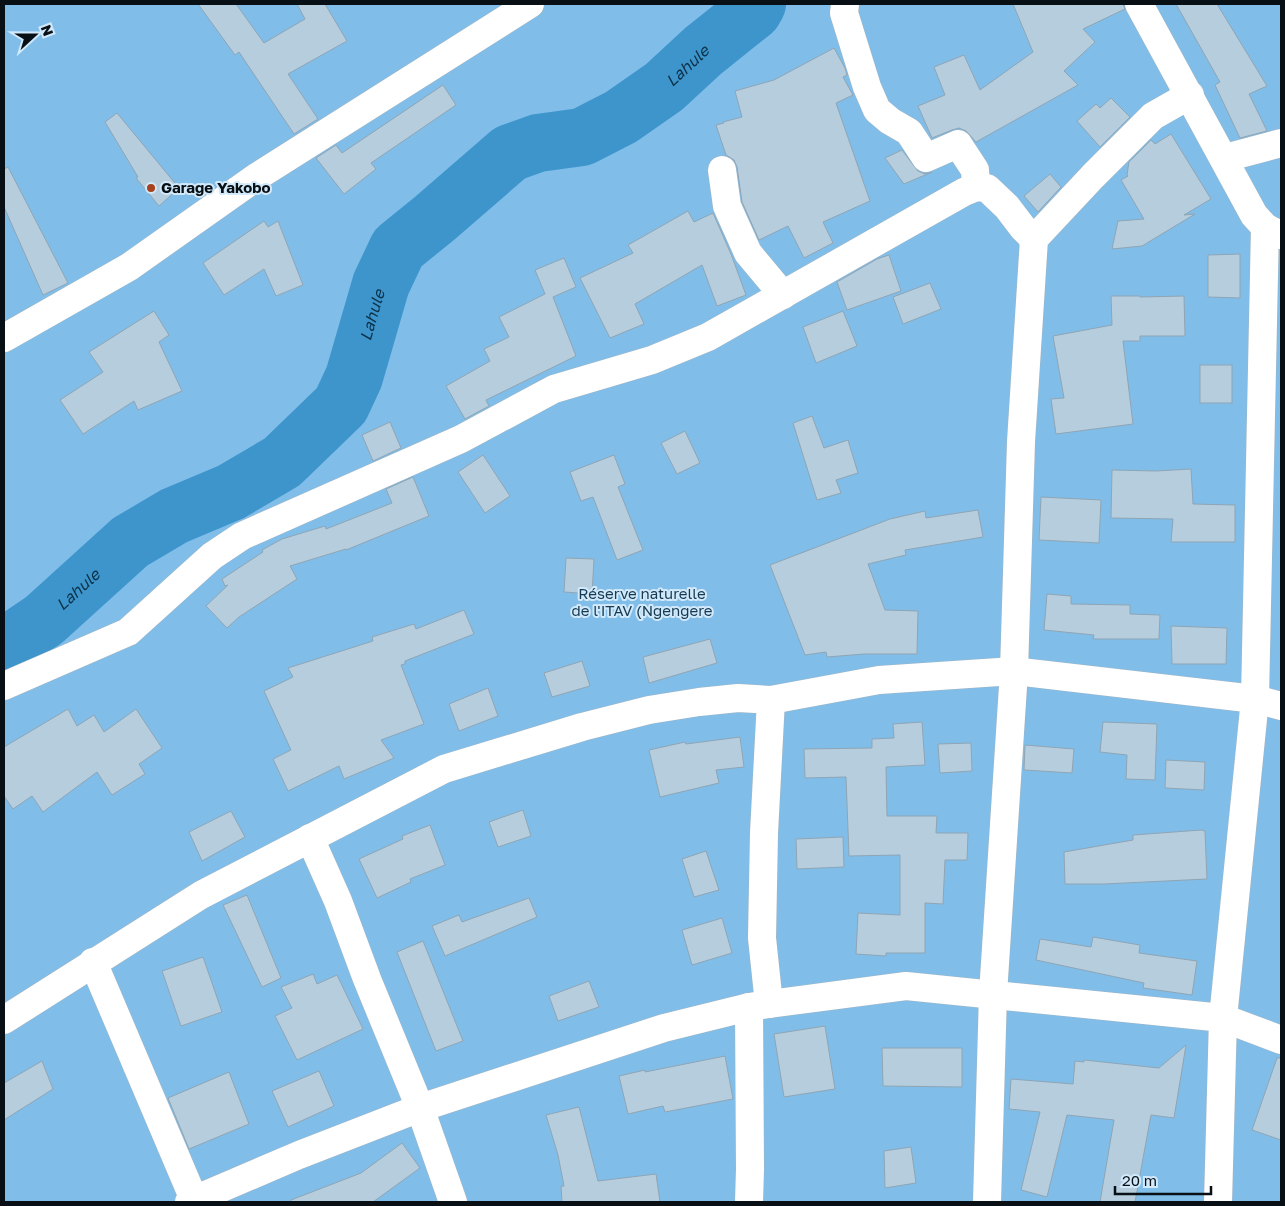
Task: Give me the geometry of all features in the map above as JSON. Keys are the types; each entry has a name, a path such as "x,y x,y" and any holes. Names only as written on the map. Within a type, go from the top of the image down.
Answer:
{"street":[{"path":"4,338 129,267 258,176 530,4"},
{"path":"845,4 844,13 867,87 877,110 909,132 926,158 958,144 975,170 976,187"},
{"path":"1139,4 1254,215 1273,232 1255,699 1223,1018 1218,1202"},
{"path":"987,1202 993,994 1014,671 1021,442 1034,239 1153,116 1190,95"},
{"path":"1224,158 1281,143"},
{"path":"722,170 727,206 748,253 783,295"},
{"path":"4,686 128,632 212,556 242,536 462,439 554,389 652,360 708,337 964,192 976,187 987,188 1007,207 1034,239"},
{"path":"4,1020 201,894 444,769 582,727 649,710 738,698 771,700 879,680 1014,671 1255,699 1281,706"},
{"path":"749,1202 771,700"},
{"path":"310,838 338,901 367,979 420,1108 453,1202"},
{"path":"93,962 193,1201 299,1155 420,1108 664,1028 759,1005 906,986 1223,1018 1281,1040"}],"green space":[{"name":"Réserve naturelle de l'ITAV (Ngengere","path":"4,4 1281,4 1281,1202 4,1202"}],"building":[{"path":"198,4 236,4 264,43 305,19 297,4 325,4 347,41 288,74 318,119 294,134 239,52 235,55"},
{"path":"1013,4 1123,4 1125,9 1083,29 1095,42 1064,71 1078,85 976,142 966,131 959,128 932,138 918,106 945,95 934,67 964,55 980,90 1033,52"},
{"path":"1176,4 1217,4 1267,86 1249,94 1267,131 1240,138 1215,85 1220,82"},
{"path":"834,48 845,68 847,75 843,77 853,95 836,103 870,201 823,222 833,243 804,258 788,226 759,240 742,202 737,167 734,160 726,155 716,125 742,117 735,91 774,80"},
{"path":"443,85 456,105 371,163 376,169 344,194 316,158 336,145 342,153"},
{"path":"1111,98 1130,117 1100,147 1077,121 1096,104 1100,108"},
{"path":"117,113 179,188 159,206 136,178 138,177 105,122"},
{"path":"1171,134 1211,199 1184,215 1195,214 1142,246 1112,249 1118,221 1144,219 1121,180 1128,176 1129,162 1151,140 1155,144"},
{"path":"902,150 918,171 925,174 932,172 904,184 885,158"},
{"path":"8,167 68,283 43,295 4,207 4,169"},
{"path":"1050,174 1061,187 1038,212 1024,196"},
{"path":"688,211 694,222 713,213 746,295 717,306 702,265 635,304 644,324 610,338 580,278 633,253 628,245"},
{"path":"264,221 268,227 278,221 303,285 276,296 264,269 224,295 203,263"},
{"path":"1240,254 1240,298 1208,297 1208,255"},
{"path":"889,255 901,291 847,310 837,282 877,259"},
{"path":"564,258 576,287 553,297 576,356 486,400 489,406 465,419 446,386 490,361 484,349 509,337 499,317 545,294 535,270"},
{"path":"930,283 941,309 903,324 893,297"},
{"path":"1111,296 1184,296 1185,336 1140,336 1140,341 1123,341 1133,424 1056,434 1051,399 1064,398 1053,336 1112,325"},
{"path":"154,311 169,335 159,342 182,391 138,410 134,401 83,434 60,400 103,372 89,352"},
{"path":"843,311 857,346 816,363 803,327"},
{"path":"1200,365 1232,365 1232,403 1200,403"},
{"path":"812,416 824,448 848,440 858,473 836,480 841,493 817,500 793,423"},
{"path":"390,422 401,448 373,461 362,435"},
{"path":"685,431 700,463 677,474 661,443"},
{"path":"483,455 510,496 485,513 458,472"},
{"path":"614,455 625,484 618,487 643,550 617,560 593,497 581,501 570,472"},
{"path":"1191,469 1193,504 1235,505 1235,542 1171,542 1173,519 1111,518 1112,470 1156,471"},
{"path":"413,477 429,516 346,550 290,566 297,579 239,617 227,628 206,606 228,585 225,586 222,579 263,552 262,550 282,539 325,526 326,529 392,503 386,489"},
{"path":"1041,497 1101,500 1099,543 1039,540"},
{"path":"978,510 983,537 905,550 906,555 868,564 885,610 918,611 917,654 864,654 827,657 826,652 805,655 770,565 890,519 925,511 926,518"},
{"path":"566,558 594,559 592,594 564,592"},
{"path":"1047,594 1071,596 1071,604 1130,605 1130,614 1160,615 1159,639 1093,639 1094,635 1044,630"},
{"path":"464,610 474,634 405,661 405,664 401,665 424,724 381,740 394,758 344,779 339,766 288,791 273,759 291,750 264,691 293,677 288,668 373,641 372,637 414,624 416,629"},
{"path":"1171,626 1227,628 1226,664 1172,664"},
{"path":"710,639 717,663 649,683 643,657"},
{"path":"582,661 590,686 552,697 544,673"},
{"path":"488,688 498,716 459,731 449,704"},
{"path":"68,709 77,726 94,715 104,732 136,709 162,748 139,764 145,774 112,795 97,772 43,812 32,796 13,809 4,796 4,747"},
{"path":"922,722 925,765 886,767 887,816 937,816 936,833 968,833 967,860 945,860 943,904 925,903 925,953 886,953 886,956 856,954 858,913 900,915 900,855 849,856 846,777 805,778 804,749 872,748 872,739 894,738 893,724"},
{"path":"1103,722 1157,724 1155,780 1126,779 1127,755 1100,752"},
{"path":"740,737 744,767 716,770 719,783 660,797 649,750 685,742 686,744"},
{"path":"971,743 972,771 940,773 938,744"},
{"path":"1025,745 1074,749 1072,773 1024,770"},
{"path":"1166,760 1205,762 1204,790 1165,788"},
{"path":"523,810 531,836 498,847 489,822"},
{"path":"231,811 245,837 202,861 189,832"},
{"path":"430,825 445,865 410,879 411,882 377,898 359,859 403,839 402,836"},
{"path":"1205,831 1207,879 1065,884 1064,852 1133,840 1133,835"},
{"path":"843,837 844,867 797,869 796,839"},
{"path":"706,851 719,890 694,897 682,859"},
{"path":"247,895 281,978 262,987 223,905"},
{"path":"529,898 537,917 445,956 432,926 459,915 462,922"},
{"path":"722,918 732,953 692,965 682,930"},
{"path":"1093,937 1140,945 1139,953 1197,961 1192,995 1143,988 1144,983 1036,960 1040,939 1091,947"},
{"path":"423,941 463,1041 436,1051 397,952"},
{"path":"203,957 222,1012 181,1026 162,971"},
{"path":"313,974 317,984 337,975 363,1029 297,1060 275,1016 292,1008 281,987"},
{"path":"589,981 599,1007 558,1021 549,996"},
{"path":"825,1026 835,1089 784,1097 774,1034"},
{"path":"1186,1045 1174,1118 1151,1115 1135,1202 1100,1202 1114,1120 1067,1115 1047,1197 1021,1190 1040,1112 1009,1109 1011,1079 1073,1084 1075,1061 1084,1062 1084,1060 1159,1068"},
{"path":"882,1048 962,1048 962,1087 883,1086"},
{"path":"725,1056 733,1099 665,1112 663,1106 628,1114 619,1076"},
{"path":"1277,1058 1281,1058 1281,1140 1252,1130"},
{"path":"42,1061 53,1089 4,1120 4,1083"},
{"path":"319,1071 334,1106 288,1127 272,1091"},
{"path":"229,1072 249,1124 189,1149 168,1098"},
{"path":"579,1107 598,1181 656,1174 660,1202 562,1202 561,1186 564,1186 558,1155 546,1115"},
{"path":"402,1143 420,1168 373,1202 291,1202 291,1200 361,1173"},
{"path":"911,1147 916,1183 885,1188 884,1151"}],"waterway":[{"name":"Lahule","path":"4,647 44,620 130,542 174,516 231,492 282,462 341,405 354,377 381,284 398,248 510,153 538,143 582,137 621,117 664,87 703,51 753,11 757,4"}],"place":[{"name":"Garage Yakobo","path":"151,188"}]}
